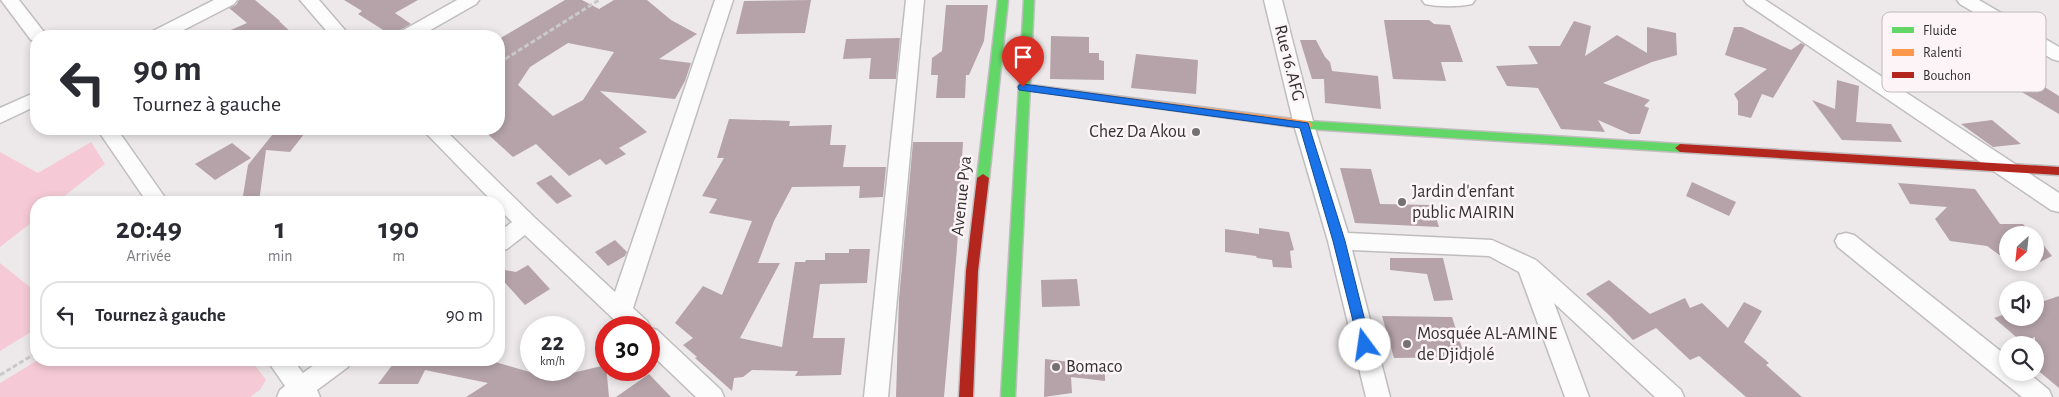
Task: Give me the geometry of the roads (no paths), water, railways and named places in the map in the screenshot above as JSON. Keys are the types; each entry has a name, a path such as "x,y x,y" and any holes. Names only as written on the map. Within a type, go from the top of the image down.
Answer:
{"main road":[{"name":"Avenue Pya","path":"966,397 972,271 1003,0"},
{"path":"1008,397 1029,0"},
{"path":"1023,87 1304,125 2059,171"}],"street":[{"path":"10,0 33,30"},
{"path":"170,30 228,0"},
{"path":"309,0 336,30"},
{"path":"418,30 470,0"},
{"path":"621,310 724,0"},
{"path":"876,397 915,0"},
{"name":"Rue 16.AFG","path":"1273,0 1304,125 1339,241 1378,397"},
{"path":"1431,0 1466,0"},
{"path":"1753,0 1882,86"},
{"path":"1966,0 1986,12"},
{"path":"2046,47 2059,55"},
{"path":"1890,92 2059,204"},
{"path":"0,116 30,101"},
{"path":"111,135 154,196"},
{"path":"438,135 499,196"},
{"path":"505,202 627,316"},
{"path":"505,239 526,223"},
{"path":"1339,241 1492,248 1528,266 1672,397"},
{"path":"1846,241 1999,365"},
{"path":"1528,266 1577,397"},
{"path":"660,347 712,397"},
{"path":"283,366 299,394 332,366"},
{"path":"2020,381 2040,397"}],"place":[{"name":"Chez Da Akou","path":"1196,132"},
{"name":"Jardin d'enfant public MAIRIN","path":"1402,202"},
{"name":"Mosquée AL-AMINE de Djidjolé","path":"1407,344"},
{"name":"Bomaco","path":"1056,367"}]}
